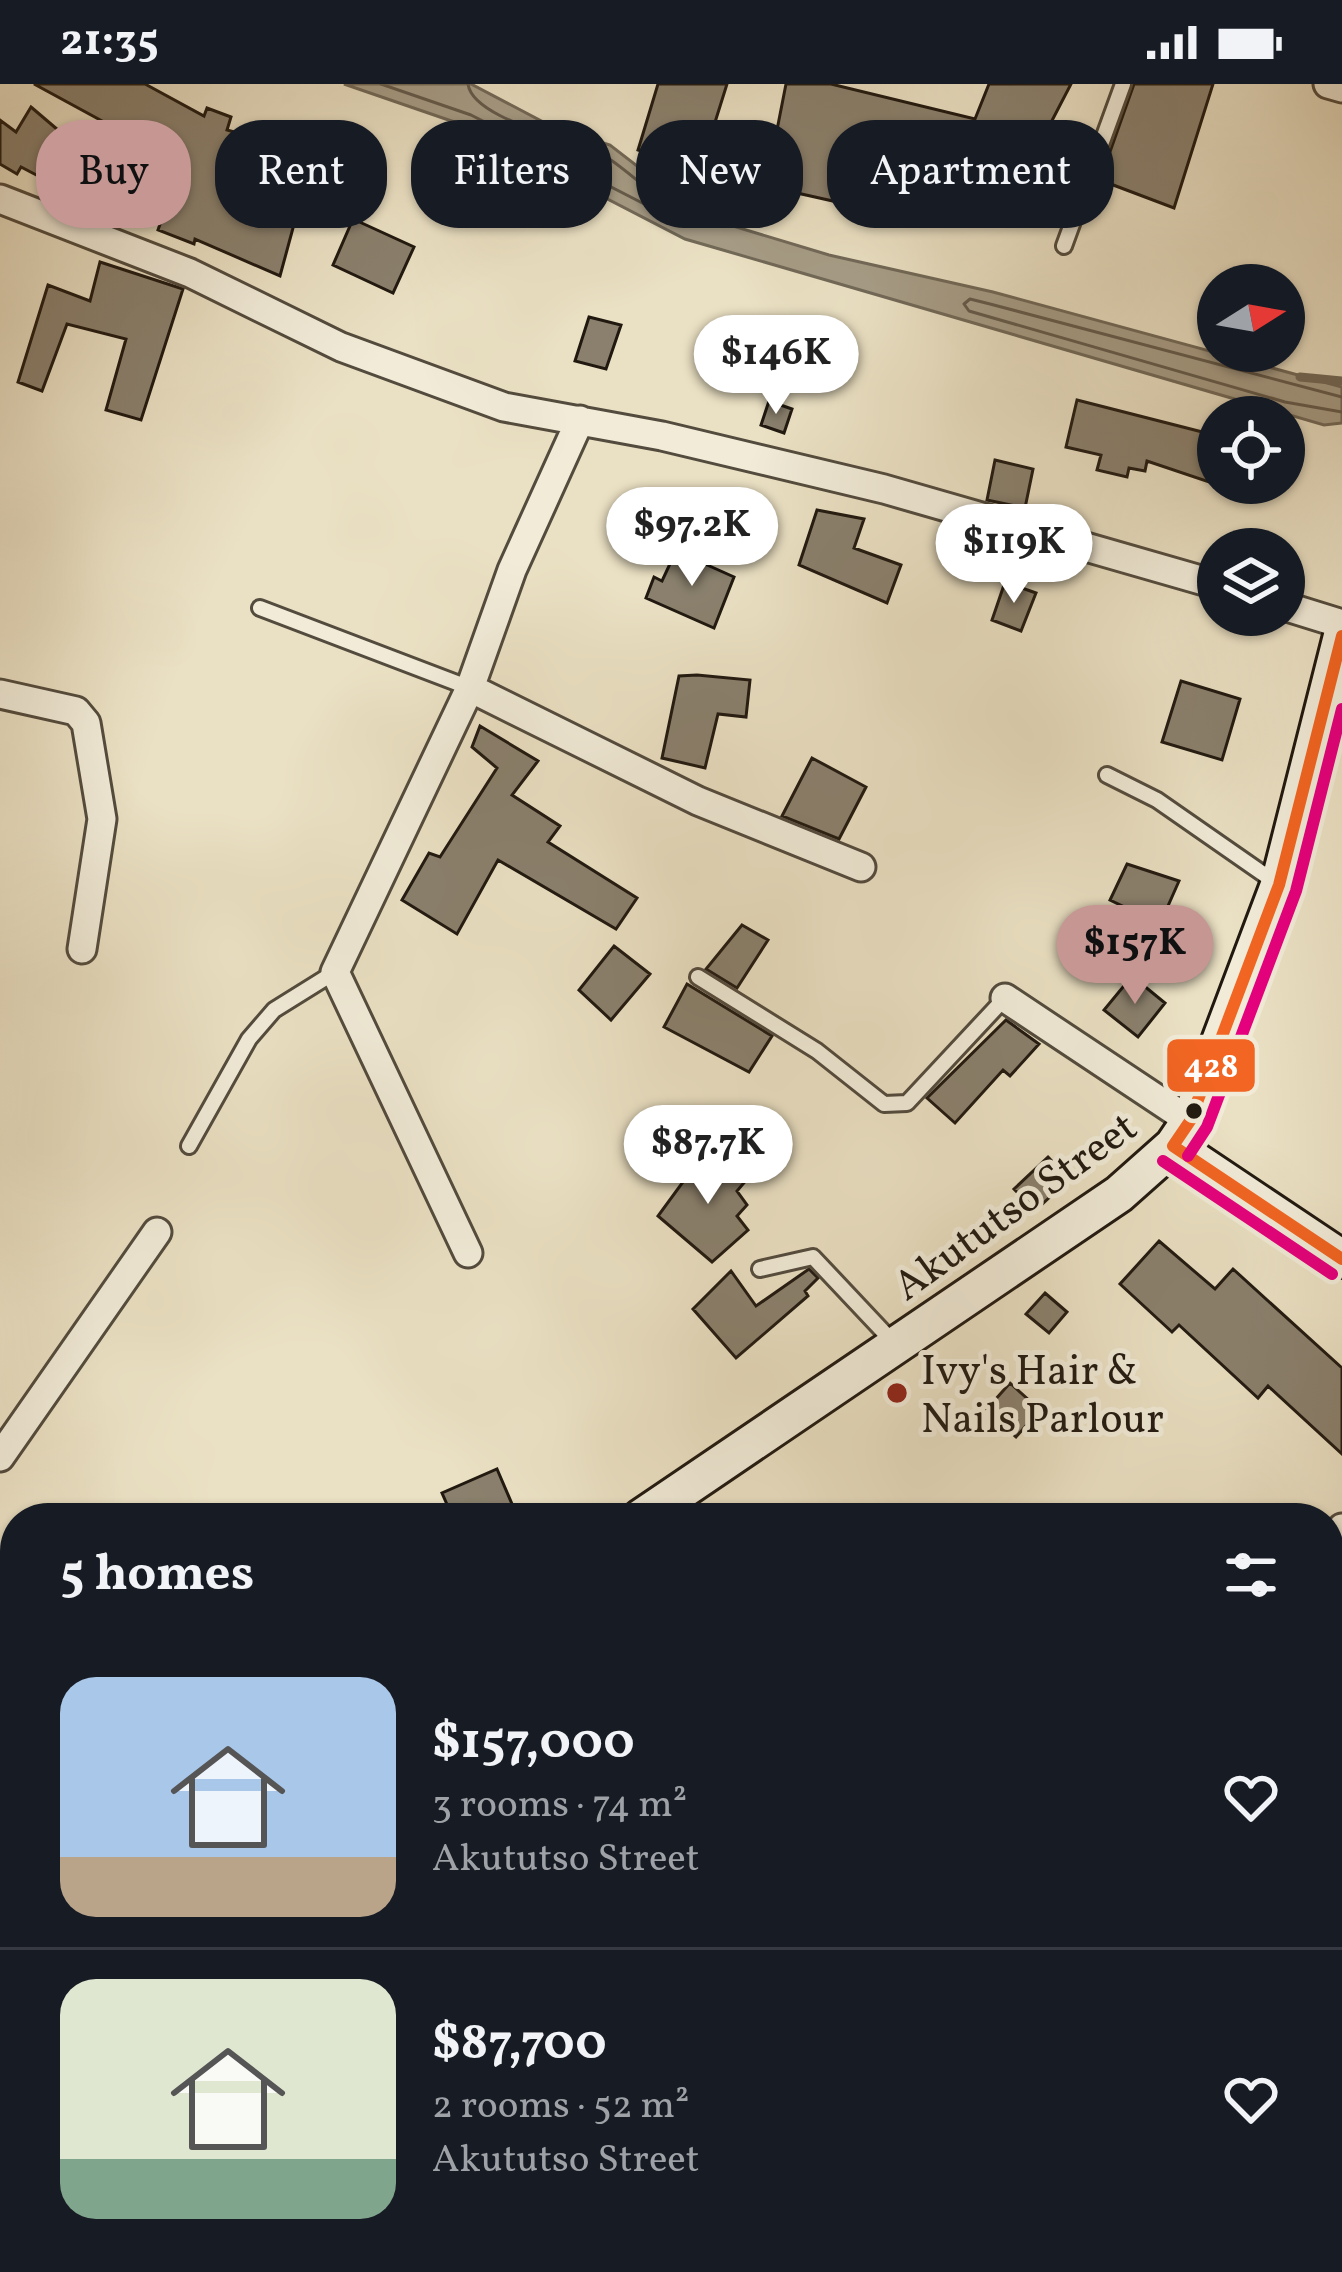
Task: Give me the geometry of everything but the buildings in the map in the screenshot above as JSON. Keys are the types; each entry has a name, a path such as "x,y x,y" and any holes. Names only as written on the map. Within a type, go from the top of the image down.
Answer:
{"main road":[{"name":"Akututso Street","path":"663,1503 1120,1194 1181,1133 1279,885 1342,636"},
{"path":"1181,1133 1342,1259"}],"street":[{"path":"1328,84 1342,88"},
{"path":"0,199 190,273 341,347 504,407 884,489 1197,579"},
{"path":"468,1253 335,972 470,688 512,570 580,420"},
{"path":"1305,613 1342,624"},
{"path":"470,688 698,801 861,867"},
{"path":"0,694 76,711 86,723 102,819 82,949"},
{"path":"1005,998 1181,1133"},
{"path":"0,1456 157,1232"}],"lane":[{"path":"1064,246 1123,84"},
{"path":"260,608 470,688"},
{"path":"1107,775 1157,800 1279,885"},
{"path":"189,1146 249,1040 274,1010 335,972"},
{"path":"698,977 817,1051 884,1104 907,1103 922,1090 1005,998"},
{"path":"760,1269 813,1257 897,1346"}],"water":[{"path":"344,84 471,84 540,120 449,120"},
{"path":"612,147 636,165 636,214 612,201"},
{"path":"664,228 739,228 829,255 993,292 1197,348 1197,372 1287,372 1342,387 1342,423 1324,425 1305,419 1305,396 1224,396 685,239"}],"waterway":[{"path":"1300,377 1342,381"}],"transit line":[{"name":"428","path":"1173,1146 1190,1121 1279,885 1342,636"},
{"path":"1188,1156 1207,1127 1296,891 1342,709"},
{"name":"428","path":"1173,1146 1342,1259"},
{"path":"1163,1161 1332,1274"}],"place":[{"name":"Ivy's Hair & Nails Parlour","path":"897,1393"}]}
